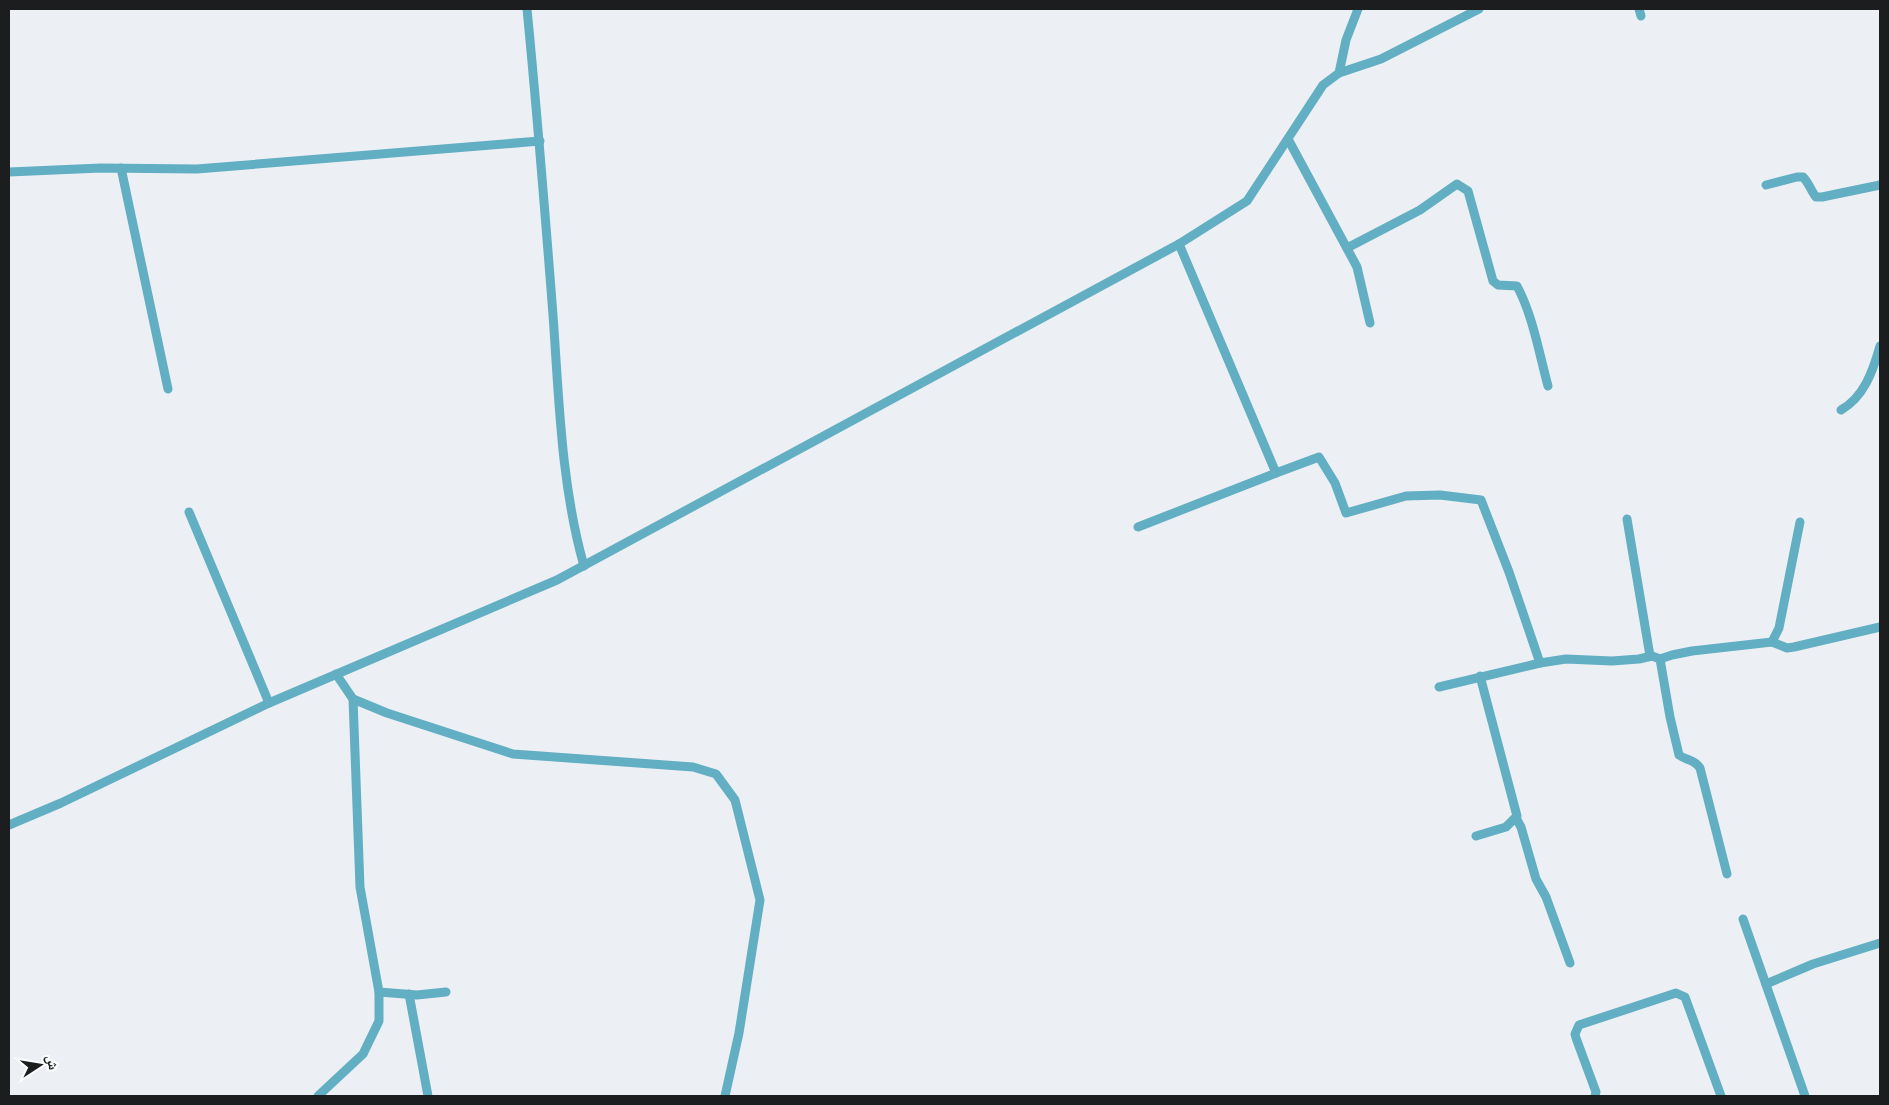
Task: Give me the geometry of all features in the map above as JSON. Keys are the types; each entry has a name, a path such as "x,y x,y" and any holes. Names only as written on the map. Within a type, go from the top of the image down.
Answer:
{"street":[{"path":"528,9 540,141 561,428 574,533 584,566"},
{"path":"1339,73 1346,40 1358,9"},
{"path":"9,825 60,803 268,703 557,580 1179,244 1247,201 1323,85 1339,73 1381,59 1479,9"},
{"path":"1288,138 1360,276 1370,322"},
{"path":"9,172 121,168 197,169 540,141"},
{"path":"121,168 168,389"},
{"path":"1766,186 1803,177 1816,197 1822,197 1880,185"},
{"path":"1347,248 1420,210 1456,184 1462,186 1468,191 1493,281 1498,285 1517,286 1520,291 1531,321 1548,386"},
{"path":"1179,244 1276,474"},
{"path":"1840,410 1856,399 1863,390 1880,346"},
{"path":"1138,527 1318,457 1334,483 1346,513 1406,496 1440,495 1481,500 1510,572 1540,663"},
{"path":"189,512 268,703"},
{"path":"1627,519 1650,656"},
{"path":"1772,642 1779,628 1800,522"},
{"path":"1439,687 1480,676 1566,659 1612,661 1650,656 1660,659 1672,654 1772,642 1787,648 1880,627"},
{"path":"1660,659 1679,755 1696,762 1700,768 1726,874"},
{"path":"318,1096 363,1054 379,1021 379,992 360,887 353,699 336,674"},
{"path":"1480,676 1516,818 1521,827 1536,879 1546,897 1570,963"},
{"path":"353,699 387,713 513,754 693,767 716,774 735,800 760,900 739,1033 726,1096"},
{"path":"1476,836 1506,828 1516,818"},
{"path":"1743,919 1806,1096"},
{"path":"1766,984 1813,964 1880,943"},
{"path":"379,992 425,995 446,992"},
{"path":"1594,1096 1596,1092 1575,1034 1579,1025 1676,993 1685,997 1721,1096"},
{"path":"409,994 428,1096"}]}
